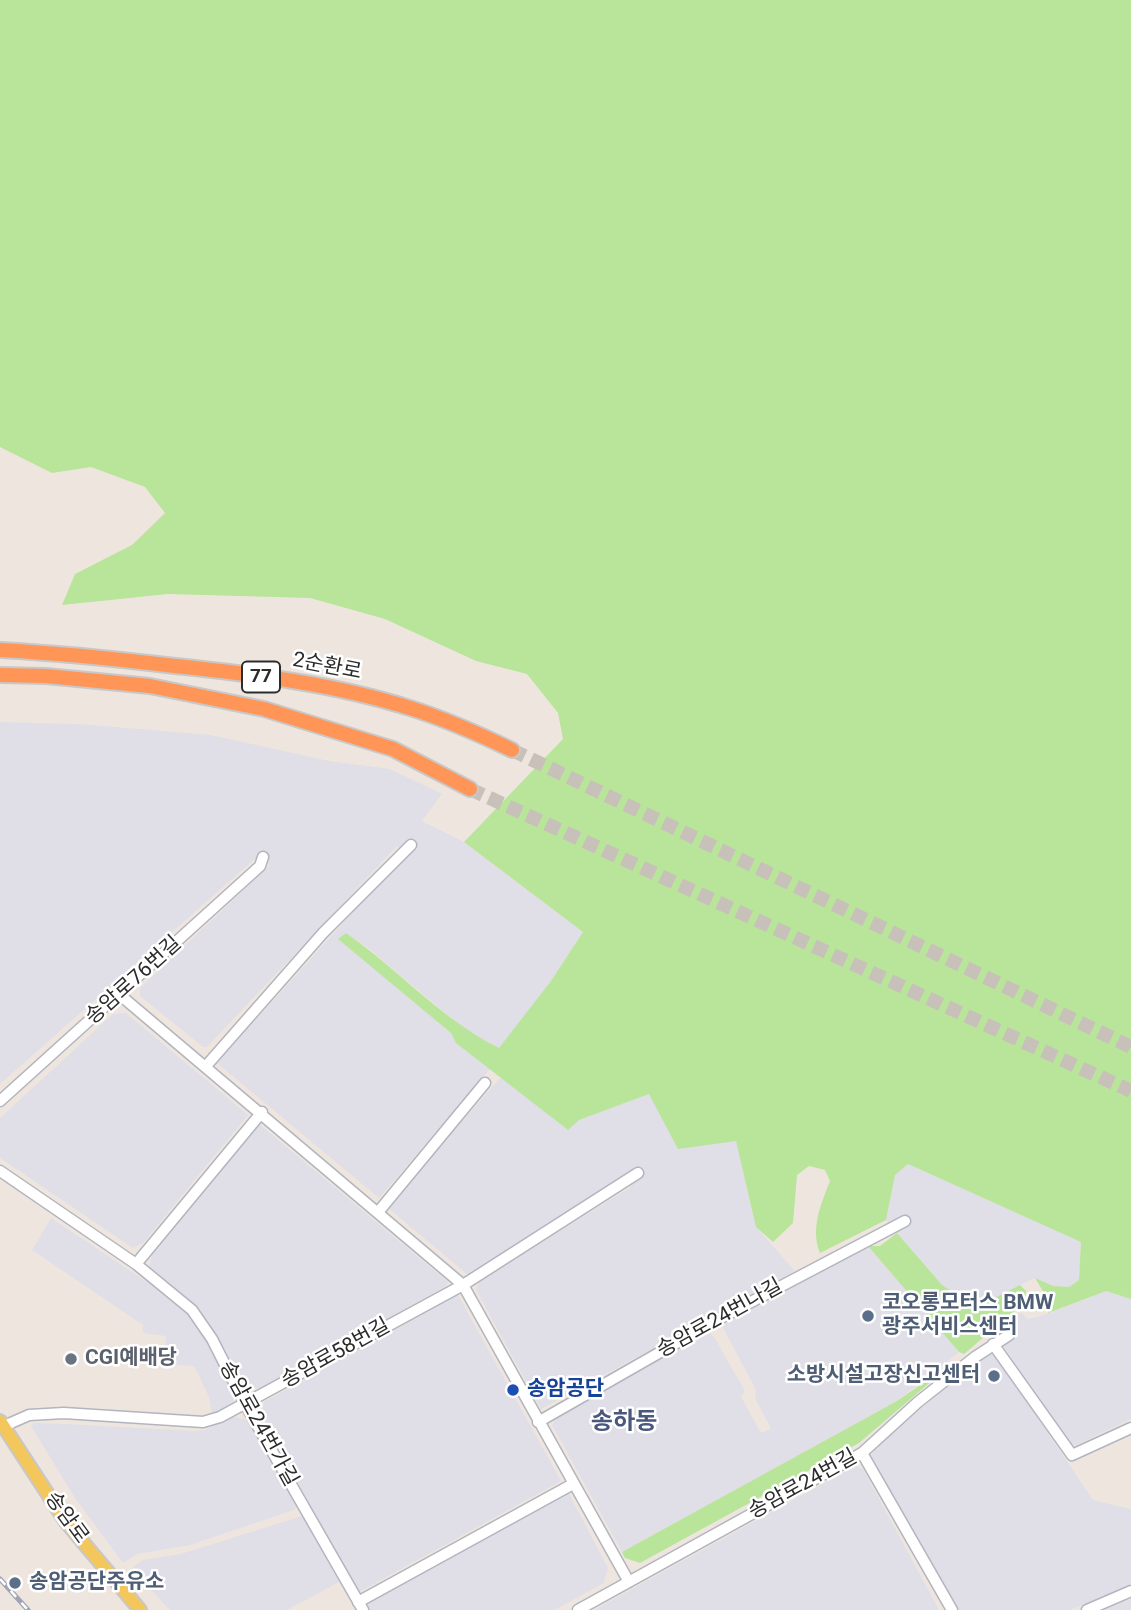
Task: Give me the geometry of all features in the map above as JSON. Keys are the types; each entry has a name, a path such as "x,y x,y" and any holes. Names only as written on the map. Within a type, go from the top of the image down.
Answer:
{"highway":[{"name":"2순환로","path":"0,650 206,669 305,684 409,708 457,724 512,750"},
{"name":"77","path":"0,675 46,676 150,686 264,709 393,749 470,789"}],"main road":[{"name":"송암로","path":"2,1424 66,1522 140,1610"}],"street":[{"path":"206,1066 314,942 411,845"},
{"name":"송암로76번길","path":"0,1101 260,866 262,857"},
{"path":"120,995 262,1112 463,1285 537,1422 629,1582"},
{"path":"379,1211 485,1083"},
{"path":"136,1264 262,1112"},
{"name":"송암로24번가길","path":"0,1171 136,1264 192,1310 212,1339 245,1404 360,1606 573,1484"},
{"name":"송암로58번길","path":"2,1424 29,1415 64,1413 203,1422 245,1404 463,1285 638,1173"},
{"name":"송암로24번나길","path":"537,1422 713,1322 905,1221"},
{"name":"송암로24번길","path":"578,1610 862,1452 918,1402 993,1344 1009,1335"},
{"path":"993,1344 1072,1455 1131,1427"},
{"path":"862,1452 952,1610"},
{"path":"1087,1610 1131,1591"}],"shaded area":[{"path":"0,722 79,724 211,735 329,761 390,769 442,794 422,821 464,842 583,932 551,981 499,1049 462,1027 368,948 346,933 339,939 451,1033 456,1043 490,1069 379,1198 217,1063 406,853 397,846 207,1047 203,1047 140,996 140,988 269,866 266,849 0,1084"},
{"path":"126,1013 248,1115 143,1243 133,1248 0,1158 0,1118 113,1014"},
{"path":"501,1077 568,1130 579,1120 649,1094 736,1140 756,1227 795,1271 541,1409 476,1290 479,1281 631,1187 626,1178 468,1275 387,1207"},
{"path":"259,1124 448,1282 446,1286 260,1389 244,1385 197,1306 149,1266 153,1252"},
{"path":"908,1164 1081,1242 1079,1280 1069,1287 1053,1286 1035,1278 991,1300 971,1304 942,1285 886,1220 895,1175"},
{"path":"51,1218 177,1302 193,1320 234,1391 233,1407 212,1415 209,1397 194,1366 164,1364 166,1336 143,1333 143,1325 32,1250"},
{"path":"868,1246 959,1352 897,1401 622,1552 552,1425 559,1415 708,1332 714,1337 745,1391 741,1397 761,1433 771,1429 755,1398 756,1390 721,1324"},
{"path":"1106,1291 1131,1299 1131,1419 1076,1445 1068,1444 993,1330 1014,1313 1022,1313 1028,1319"},
{"path":"458,1295 561,1481 359,1592 261,1416 264,1402"},
{"path":"990,1355 996,1356 1093,1500 1131,1509 1131,1584 1070,1610 957,1610 870,1456 883,1441 970,1367"},
{"path":"231,1416 250,1421 297,1505 294,1510 190,1545 137,1554 123,1563 75,1498 31,1426 34,1423 194,1431 205,1430"},
{"path":"855,1466 863,1469 939,1610 594,1610"},
{"path":"568,1492 608,1568 604,1583 554,1610 369,1610 365,1602"},
{"path":"302,1516 339,1582 287,1610 170,1610 131,1569 142,1560 181,1554"},
{"path":"1131,1596 1131,1610 1098,1610"}],"green space":[{"path":"0,0 1131,0 1131,1299 1106,1291 1048,1313 1047,1298 1035,1278 1053,1286 1069,1287 1079,1280 1081,1242 908,1164 895,1175 886,1220 820,1253 816,1226 830,1181 825,1170 809,1166 797,1175 793,1223 773,1242 756,1227 736,1141 678,1149 649,1094 579,1120 568,1130 456,1043 451,1033 338,939 346,933 439,1009 499,1048 551,981 583,932 464,842 563,739 558,713 527,674 476,661 385,619 310,598 168,594 62,605 75,574 132,545 165,513 145,487 91,467 52,473 0,447"},
{"path":"897,1233 942,1285 971,1304 991,1300 1020,1285 1026,1291 1024,1303 964,1354 959,1352 868,1246 880,1246"},
{"path":"943,1369 859,1443 640,1563 625,1558 622,1552 897,1401"}],"tunnel":[{"path":"512,750 1131,1047"},
{"path":"470,789 1131,1091"}],"railway":[{"path":"0,1579 28,1610"}],"place":[{"name":"코오롱모터스 BMW 광주서비스센터","path":"868,1316"},
{"name":"CGI예배당","path":"71,1359"},
{"name":"소방시설고장신고센터","path":"994,1376"},
{"name":"송암공단","path":"513,1390"},
{"name":"송암공단주유소","path":"15,1583"}],"district":[{"name":"송하동","path":"624,1423"}]}
